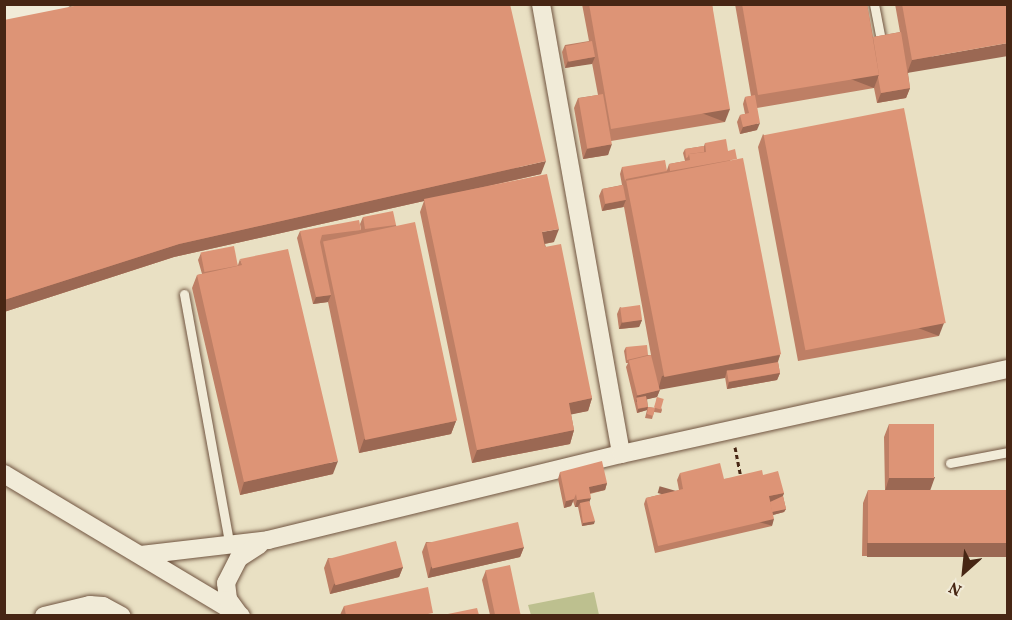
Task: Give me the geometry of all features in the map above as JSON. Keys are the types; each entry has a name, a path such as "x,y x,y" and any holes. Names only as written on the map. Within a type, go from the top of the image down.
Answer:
{"street":[{"path":"4,15 62,4"},
{"path":"542,4 621,454"},
{"path":"141,555 230,547 268,540 621,454 1008,369"},
{"path":"4,474 240,615"},
{"path":"240,615 228,599 226,583 230,569 238,558 268,540"},
{"path":"44,615 90,605 103,606 122,615"}],"lane":[{"path":"874,4 881,40"},
{"path":"184,294 230,547"},
{"path":"950,463 1008,452"}],"path":[{"path":"732,430 742,482"}],"green space":[{"path":"594,592 599,615 531,615 528,605"}],"building":[{"path":"84,4 510,4 546,161 179,244 4,300 4,20"},
{"path":"589,4 712,4 730,109 611,129"},
{"path":"742,4 867,4 879,75 758,95"},
{"path":"902,4 1008,4 1008,43 912,60"},
{"path":"901,32 910,88 881,93 873,37"},
{"path":"592,41 595,57 569,62 565,46"},
{"path":"603,94 612,144 587,149 578,98"},
{"path":"755,95 760,123 743,127 740,115 749,113 745,97"},
{"path":"904,108 946,323 805,350 764,135"},
{"path":"726,139 728,151 735,149 737,159 670,171 669,164 690,160 689,154 706,152 705,143"},
{"path":"704,146 704,152 689,154 686,158 685,149"},
{"path":"743,158 781,354 664,377 626,181"},
{"path":"665,160 667,171 625,181 622,167"},
{"path":"547,174 559,229 542,232 545,247 561,244 592,398 569,403 574,430 477,450 424,199"},
{"path":"623,185 626,200 605,204 602,189"},
{"path":"393,211 396,225 365,229 363,217"},
{"path":"359,220 361,230 322,235 320,242 331,295 316,297 300,231"},
{"path":"415,222 457,421 365,440 323,242"},
{"path":"234,246 238,266 204,272 201,252"},
{"path":"288,249 338,461 244,482 197,275 242,265 240,259"},
{"path":"640,305 642,320 622,323 620,308"},
{"path":"647,345 648,355 627,360 626,347"},
{"path":"651,355 660,390 637,395 629,361"},
{"path":"778,362 780,373 729,382 727,371"},
{"path":"646,396 648,407 638,409 636,398"},
{"path":"657,397 664,399 661,410 654,408"},
{"path":"648,407 655,408 653,416 647,414"},
{"path":"889,424 934,424 934,478 889,478"},
{"path":"602,461 607,483 589,487 591,498 577,500 576,494 574,499 566,501 560,472"},
{"path":"720,463 724,479 762,470 763,475 778,471 784,493 769,496 774,519 658,546 646,498 683,489 680,473"},
{"path":"868,490 1007,490 1007,543 868,543"},
{"path":"783,496 786,509 772,512 770,502"},
{"path":"589,501 595,521 583,523 580,503"},
{"path":"518,522 524,547 432,568 426,543"},
{"path":"396,541 403,567 335,585 328,559"},
{"path":"510,565 521,615 495,616 486,570"},
{"path":"428,587 433,613 346,615 344,606"},
{"path":"477,608 479,615 443,615"}]}
